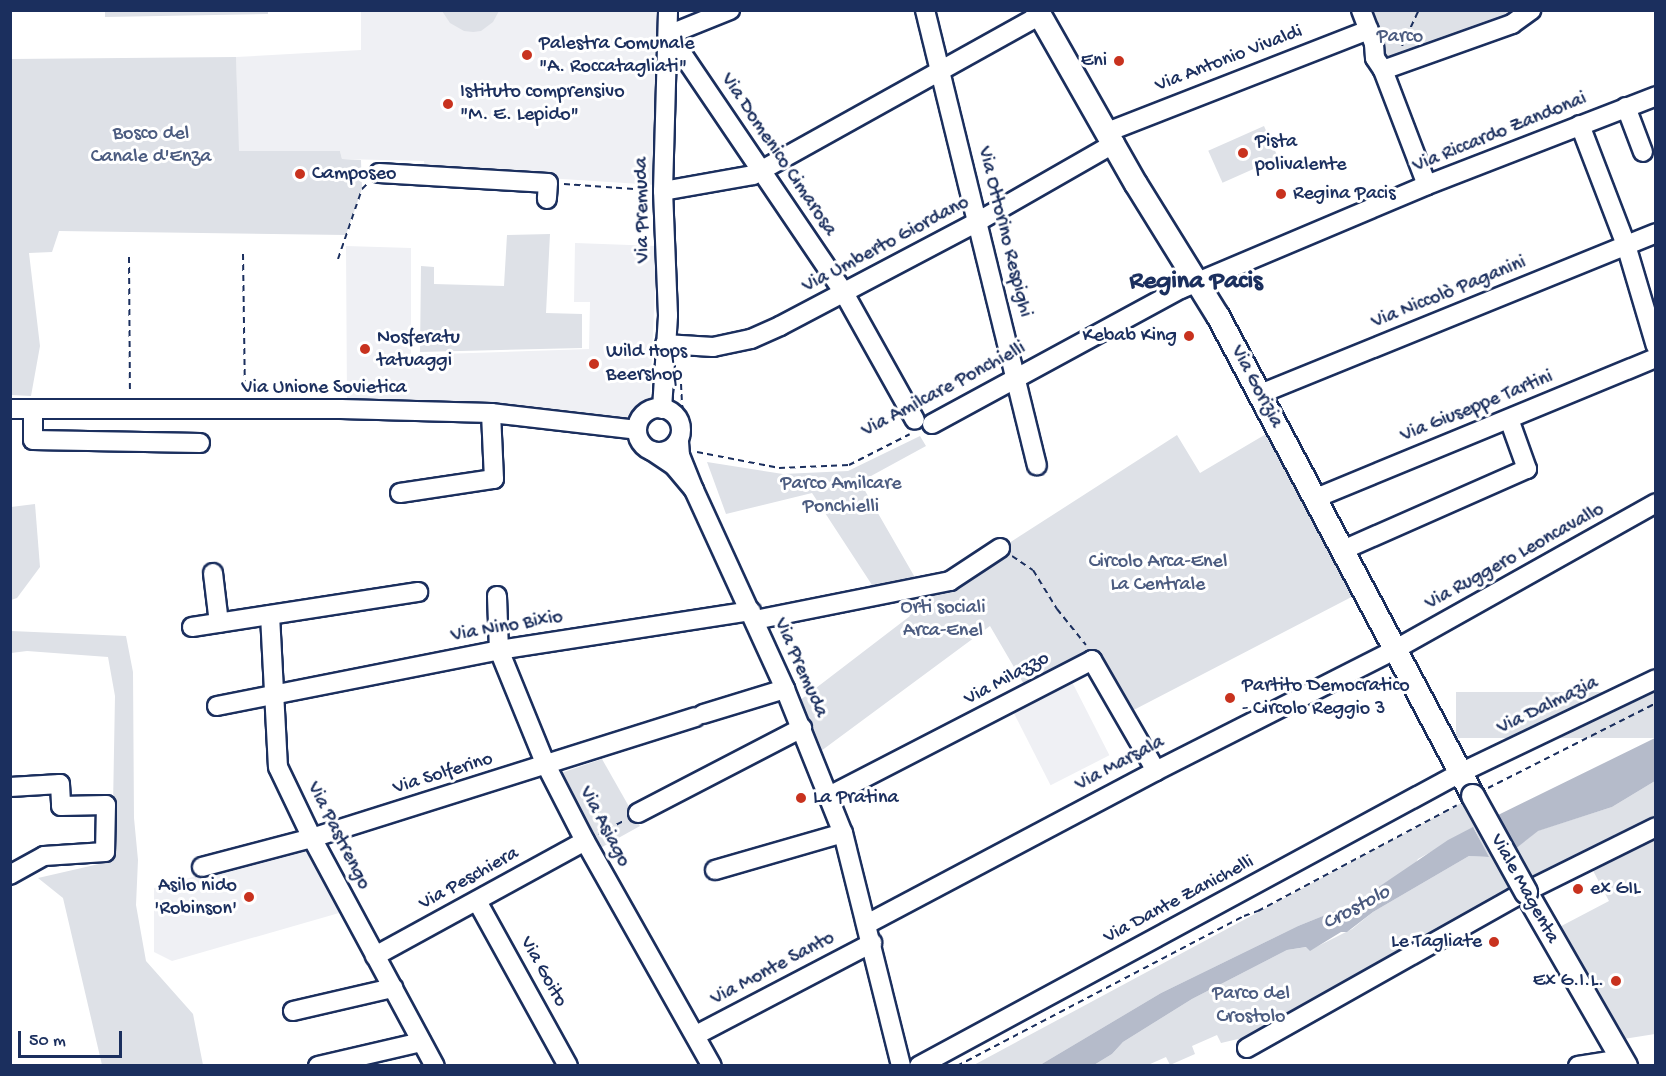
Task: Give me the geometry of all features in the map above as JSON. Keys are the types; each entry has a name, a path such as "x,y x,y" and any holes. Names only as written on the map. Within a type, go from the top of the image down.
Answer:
{"main road":[{"name":"Via Gorizia","path":"1038,13 1136,184 1218,316 1460,773"},
{"name":"Viale Magenta","path":"1460,773 1624,1062"}],"street":[{"name":"Via Premuda","path":"668,10 663,191 668,315 662,408 678,419 681,432 688,438 680,456 802,728 843,833 901,1065"},
{"path":"668,35 730,10"},
{"name":"Via Ottorino Respighi","path":"925,10 1037,465"},
{"path":"1361,10 1369,30 1375,58 1390,68 1427,185"},
{"path":"1390,68 1512,24 1531,10"},
{"path":"663,191 753,175 940,72 1038,13"},
{"name":"Via Antonio Vivaldi","path":"1111,137 1369,30"},
{"name":"Via Domenico Cimarosa","path":"667,58 684,55 844,292 924,422"},
{"name":"Via Riccardo Zandonai","path":"1196,283 1427,185 1656,96"},
{"path":"1626,107 1643,152"},
{"path":"1580,125 1626,244 1656,346"},
{"name":"Via Umberto Giordano","path":"665,344 713,347 751,339 977,222 1111,137"},
{"path":"379,173 548,191"},
{"name":"Via Niccolò Paganini","path":"1260,394 1656,232"},
{"name":"Via Amilcare Ponchielli","path":"924,422 1017,377 1196,283"},
{"name":"Via Giuseppe Tartini","path":"1316,498 1656,358"},
{"path":"637,430 642,417 648,412 662,408"},
{"name":"Via Unione Sovietica","path":"10,410 491,413 637,430"},
{"path":"33,410 33,440 200,442"},
{"path":"130,441 131,410"},
{"path":"400,493 494,479 491,413"},
{"path":"1343,550 1527,468 1509,419"},
{"name":"Via Premuda","path":"637,430 641,443 674,466 694,490"},
{"path":"652,451 665,452 688,438"},
{"name":"Via Ruggero Leoncavallo","path":"1396,649 1656,503"},
{"name":"Via Nino Bixio","path":"217,706 499,650 753,615 950,581 1000,548"},
{"path":"213,573 219,623"},
{"path":"192,627 418,592"},
{"name":"Via Asiago","path":"497,596 499,650 546,765 585,841 712,1065"},
{"path":"270,615 273,696"},
{"name":"Via Marsala","path":"867,924 1156,771 1396,649"},
{"name":"Via Milazzo","path":"829,796 1092,660 1156,771"},
{"name":"Via Dalmazia","path":"1460,773 1656,679"},
{"name":"Via Solferino","path":"202,867 312,838 785,689"},
{"name":"Via Pastrengo","path":"273,696 278,767 312,838 435,1065"},
{"path":"638,813 802,728"},
{"name":"Via Dante Zanichelli","path":"919,1065 1460,773"},
{"path":"10,787 60,784 61,806 106,806 105,852 44,856 10,874"},
{"path":"1247,1048 1526,892 1656,827"},
{"path":"715,870 843,833"},
{"name":"Via Peschiera","path":"375,956 585,841"},
{"name":"Via Goito","path":"477,901 568,1065"},
{"name":"Via Monte Santo","path":"696,1035 872,943"},
{"path":"293,1011 393,988"},
{"path":"318,1065 356,1061 421,1042"},
{"path":"1578,1065 1624,1062"}],"path":[{"path":"1390,68 1409,36 1419,10"},
{"path":"338,259 362,189 379,173"},
{"path":"548,191 663,191"},
{"path":"243,254 246,410"},
{"path":"129,257 131,410"},
{"path":"680,375 688,438 697,452 700,463"},
{"name":"Via Amilcare Ponchielli","path":"697,452 780,468 849,465 924,422"},
{"path":"1000,548 1033,570 1057,609 1091,648"},
{"path":"957,1065 1656,703"},
{"path":"585,841 638,813"}],"shaded area":[{"name":"Istituto comprensivo \"M. E. Lepido\"","path":"361,11 659,11 656,185 425,170 424,161 342,159 340,151 238,151 236,57 361,50"},
{"path":"575,243 657,246 650,398 638,412 624,418 527,406 347,404 346,246 411,248 411,355 589,349 590,302 574,302"},
{"path":"1069,676 1109,755 1051,785 1010,706"},
{"path":"311,843 346,911 172,961 154,952 154,888"}],"green space":[{"path":"268,10 268,14 105,17 105,11"},
{"path":"442,11 499,11 493,22 481,31 473,32 464,31 450,23"},
{"name":"Parco","path":"1361,11 1531,11 1383,70"},
{"name":"Bosco del Canale d'Enza","path":"236,57 239,151 340,151 342,159 361,160 362,189 346,235 59,231 52,252 29,253 40,346 31,396 11,395 11,59"},
{"name":"Pista polivalente","path":"1264,126 1278,158 1223,183 1208,151"},
{"path":"550,234 546,313 582,314 582,348 420,352 421,266 434,267 434,284 504,286 507,235"},
{"name":"Circolo Arca-Enel La Centrale","path":"1278,427 1365,590 1124,715 1092,660 1029,693 990,626 821,751 799,701 910,616 893,592 950,581 1177,435 1200,473"},
{"name":"Parco Amilcare Ponchielli","path":"920,436 926,446 860,482 917,581 874,588 812,493 726,514 707,462 783,474 848,471"},
{"path":"35,504 40,567 17,598 11,600 11,507"},
{"path":"11,631 126,636 133,672 134,818 138,860 136,905 146,961 193,1014 203,1065 102,1065 63,898 38,878 112,861 115,696 108,657 27,651 11,653"},
{"path":"1456,692 1655,692 1655,738 1456,738"},
{"path":"602,759 640,826 595,851 558,774"},
{"name":"Ex G.I.L.","path":"1655,781 1655,1034 1611,1041 1548,933 1609,901 1588,861 1535,887 1514,850 1537,831 1612,807"},
{"name":"Parco del Crostolo","path":"1463,802 1515,897 1244,1053 1238,1039 1221,1043 1217,1035 1192,1046 1195,1054 1170,1065 1166,1057 1148,1065 1094,1065 1112,1054 1123,1042 1192,999 1287,950 1307,947 1310,950 1352,929 1373,912 1469,856 1488,857 1474,828 1418,859 1415,864 1355,903 1298,926 1161,993 1040,1065 972,1066"}],"water":[{"path":"1655,738 1655,781 1612,807 1538,831 1514,850 1496,816"},
{"name":"Crostolo","path":"1473,827 1489,857 1469,856 1373,912 1347,932 1341,932 1310,951 1306,947 1287,950 1192,999 1123,1042 1112,1054 1094,1065 1040,1065 1161,993 1298,926 1355,903 1448,840"}],"place":[{"name":"Palestra Comunale \"A. Roccatagliati\"","path":"527,55"},
{"name":"Eni","path":"1119,61"},
{"name":"Istituto comprensivo \"M. E. Lepido\"","path":"448,104"},
{"name":"Pista polivalente","path":"1243,153"},
{"name":"Camposeo","path":"300,174"},
{"name":"Regina Pacis","path":"1281,194"},
{"name":"Kebab King","path":"1189,336"},
{"name":"Nosferatu tatuaggi","path":"365,349"},
{"name":"Wild Hops Beershop","path":"594,364"},
{"name":"Partito Democratico - Circolo Reggio 3","path":"1230,698"},
{"name":"La Pratina","path":"801,798"},
{"name":"ex GIL","path":"1578,889"},
{"name":"Asilo nido 'Robinson'","path":"249,897"},
{"name":"Le Tagliate","path":"1494,942"},
{"name":"Ex G.I.L.","path":"1616,981"}],"district":[{"name":"Regina Pacis","path":"1196,283"}],"park label":[{"name":"Orti sociali Arca-Enel","path":"943,620"}]}
